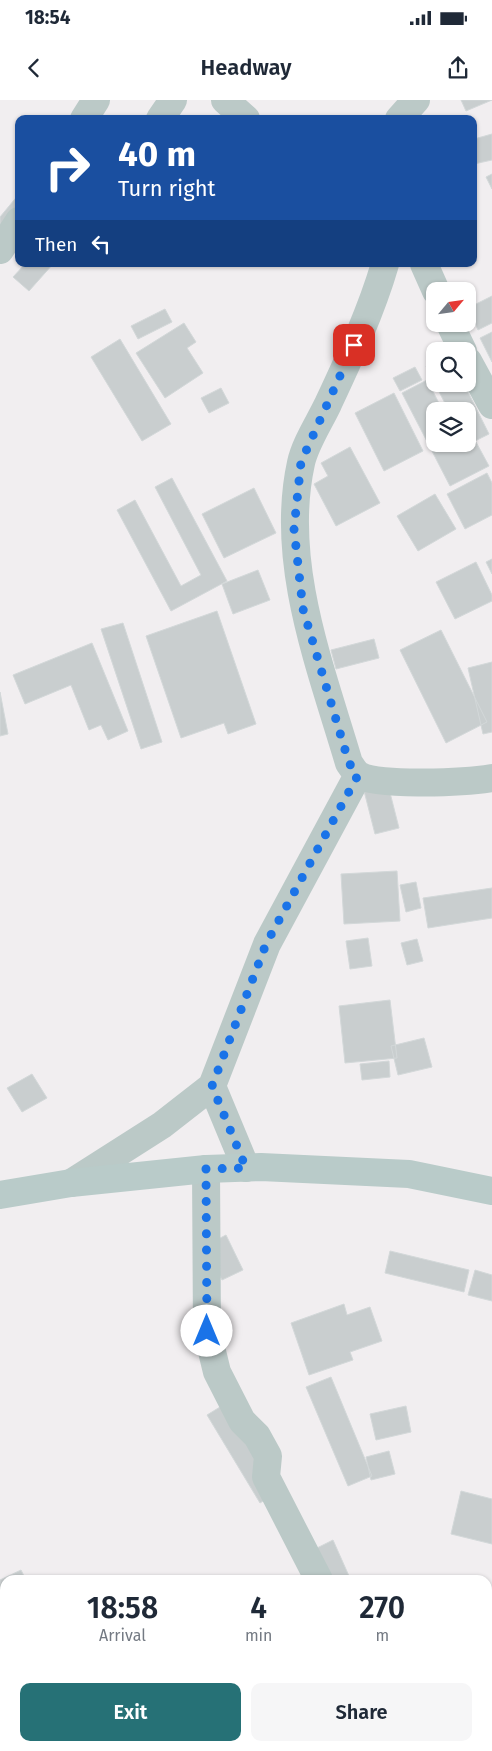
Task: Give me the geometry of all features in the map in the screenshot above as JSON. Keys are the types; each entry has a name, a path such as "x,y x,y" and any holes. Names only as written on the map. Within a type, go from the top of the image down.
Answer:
{"main road":[{"path":"0,1194 71,1183 206,1169 246,1168 409,1174 492,1191"}],"street":[{"path":"87,115 96,100"},
{"path":"163,115 173,100"},
{"path":"224,100 241,115"},
{"path":"403,115 416,100"},
{"path":"0,250 15,227"},
{"path":"0,258 15,252"},
{"path":"383,267 348,361 301,462 294,529 303,609 349,763 358,775 386,781 431,782 492,778"},
{"path":"425,267 432,282"},
{"path":"476,376 492,405"},
{"path":"71,1183 162,1125 212,1086 266,944 358,775"},
{"path":"212,1086 246,1168"},
{"path":"206,1169 207,1331 217,1372 242,1421 257,1436 268,1456 266,1477 317,1575"}],"building":[{"path":"461,100 492,100 466,111"},
{"path":"492,134 492,160 477,163 477,138"},
{"path":"492,174 492,189 486,177"},
{"path":"15,199 15,233 0,252 0,217"},
{"path":"22,267 50,267 29,291 13,277"},
{"path":"492,296 492,323 478,330 476,326 476,304"},
{"path":"165,309 172,322 138,339 131,326"},
{"path":"184,323 196,342 187,348 203,373 165,398 136,353"},
{"path":"492,332 492,362 480,338"},
{"path":"120,339 171,424 142,441 91,357"},
{"path":"415,367 422,380 400,391 393,378"},
{"path":"426,381 426,392 433,392 438,402 426,402 426,440 402,393"},
{"path":"221,388 229,403 209,413 201,398"},
{"path":"439,392 468,392 473,402 444,402"},
{"path":"394,393 423,451 384,471 355,413"},
{"path":"476,408 489,434 476,440"},
{"path":"476,442 489,466 450,486 432,452 476,452"},
{"path":"350,447 380,503 336,526 314,484 328,476 321,463"},
{"path":"487,473 492,483 492,515 465,529 447,494"},
{"path":"172,478 227,581 171,611 117,510 135,500 181,586 201,575 155,487"},
{"path":"254,488 276,533 224,558 202,514"},
{"path":"435,494 456,529 418,551 397,516"},
{"path":"492,559 492,574 486,562"},
{"path":"476,562 492,595 492,601 455,619 436,582"},
{"path":"258,570 270,600 233,614 222,584"},
{"path":"217,611 256,724 228,734 224,723 181,738 146,636"},
{"path":"123,623 162,742 141,749 101,629"},
{"path":"441,630 487,722 446,743 400,650"},
{"path":"374,639 379,658 336,669 331,650"},
{"path":"92,643 128,731 108,740 101,725 89,730 71,685 25,704 13,675"},
{"path":"492,662 492,732 483,734 468,668"},
{"path":"0,692 8,734 0,736"},
{"path":"385,773 399,828 375,834 361,779"},
{"path":"397,871 400,921 344,924 341,874"},
{"path":"416,882 421,908 406,912 400,885"},
{"path":"492,888 492,918 428,928 423,898"},
{"path":"368,938 372,966 350,969 346,941"},
{"path":"417,939 423,961 407,965 401,943"},
{"path":"390,1000 397,1058 345,1063 339,1006"},
{"path":"424,1038 432,1067 398,1075 391,1046"},
{"path":"389,1061 390,1077 362,1080 360,1064"},
{"path":"32,1074 47,1098 22,1112 7,1088"},
{"path":"226,1235 243,1270 222,1280 205,1246"},
{"path":"390,1251 469,1270 464,1292 385,1273"},
{"path":"475,1270 492,1275 492,1301 468,1295"},
{"path":"344,1304 347,1315 370,1307 382,1341 350,1352 353,1360 309,1375 291,1323"},
{"path":"331,1377 372,1476 348,1486 306,1387"},
{"path":"233,1399 285,1487 260,1503 207,1415"},
{"path":"406,1406 411,1432 376,1440 370,1414"},
{"path":"389,1451 395,1474 371,1480 366,1457"},
{"path":"461,1491 492,1499 492,1544 451,1534"},
{"path":"333,1540 349,1575 317,1575 307,1553"},
{"path":"21,1570 24,1575 10,1575"}],"route":[{"path":"207,1331 206,1169 246,1168 212,1086 266,944 358,775 349,763 303,609 294,529 301,462 354,345"}]}
